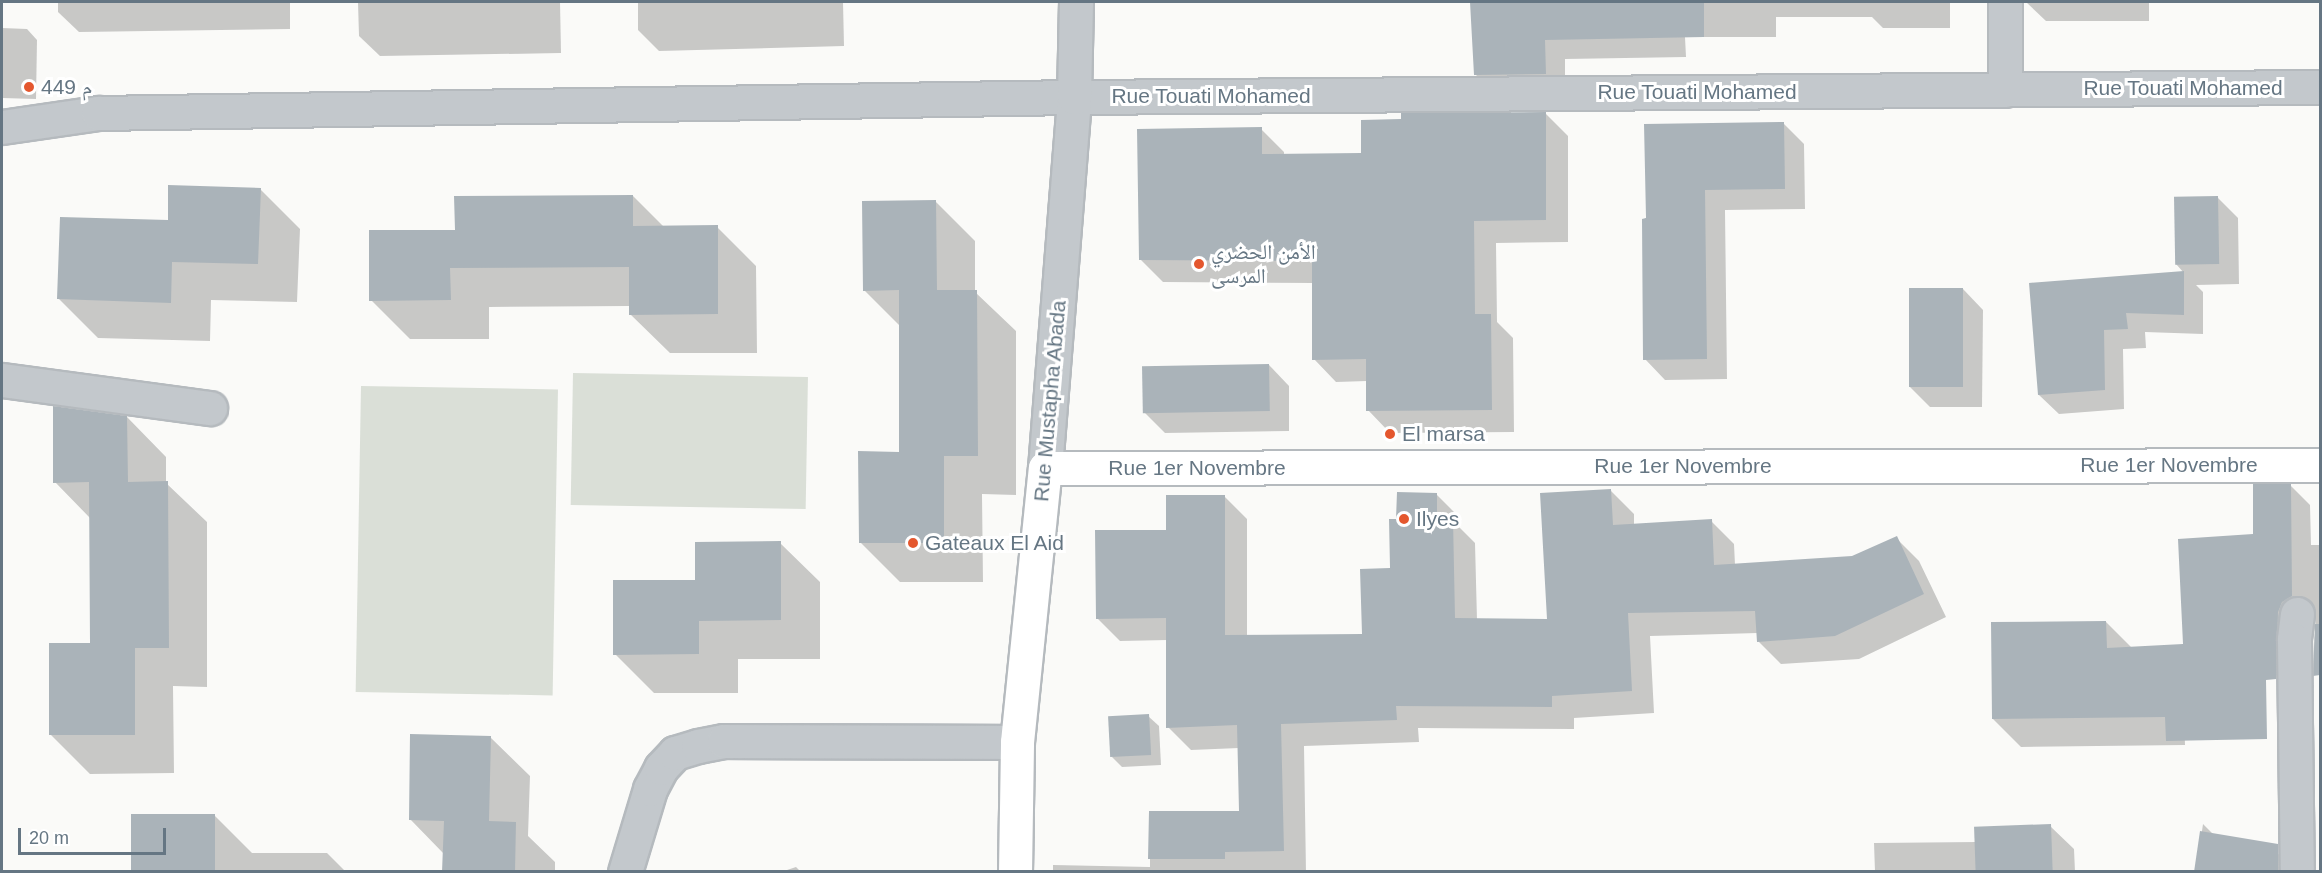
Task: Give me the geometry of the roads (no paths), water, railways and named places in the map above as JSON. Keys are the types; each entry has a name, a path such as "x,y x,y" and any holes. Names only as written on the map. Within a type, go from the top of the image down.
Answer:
{"main road":[{"name":"Rue 1er Novembre","path":"1046,468 2320,465"},
{"name":"Rue Mustapha Abada","path":"1015,872 1017,742 1046,468"}],"street":[{"name":"Rue Mustapha Abada","path":"1046,468 1074,97 1076,2"},
{"path":"2005,90 2006,2"},
{"name":"Rue Touati Mohamed","path":"2,127 98,113 1074,97 2320,87"},
{"path":"2,380 210,408"},
{"path":"2297,614 2294,640 2297,872"},
{"path":"625,872 655,779 661,768 675,753 686,749 724,741 1017,742"}],"place":[{"name":"م 449","path":"29,87"},
{"name":"الأمن الحضري المرسى","path":"1199,264"},
{"name":"El marsa","path":"1390,434"},
{"name":"Ilyes","path":"1404,519"},
{"name":"Gateaux El Aid","path":"913,543"}]}
